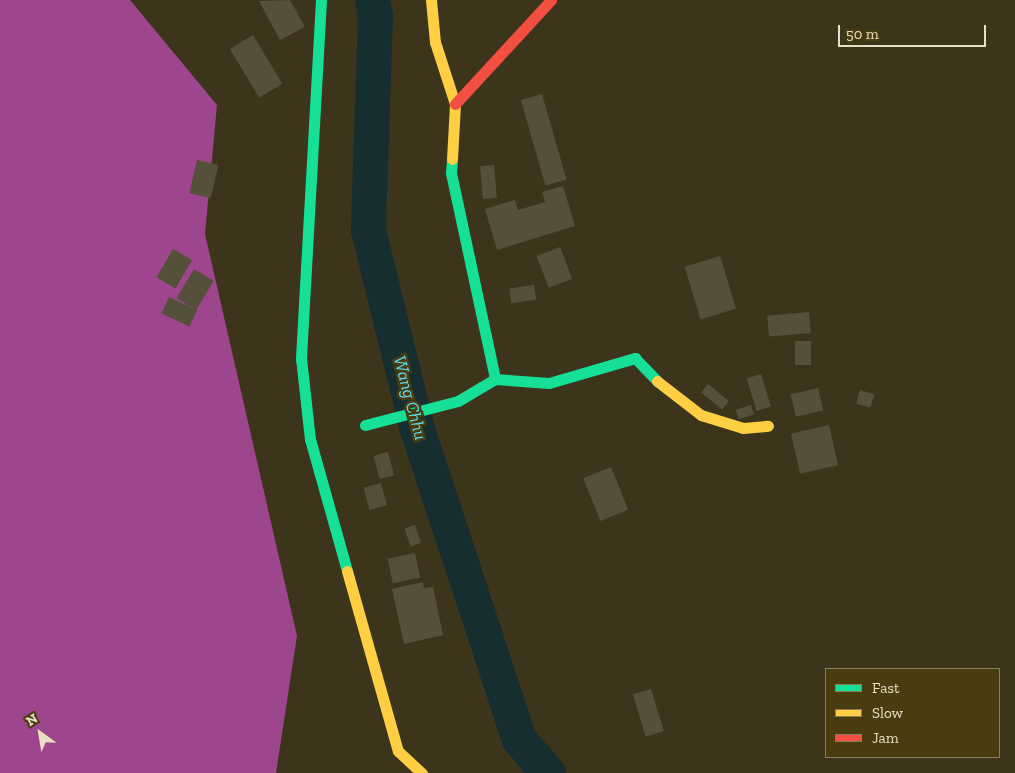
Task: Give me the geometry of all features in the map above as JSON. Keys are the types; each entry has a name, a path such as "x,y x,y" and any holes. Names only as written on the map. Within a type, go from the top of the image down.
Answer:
{"street":[{"path":"321,0 301,358 310,439 398,751 422,773"},
{"path":"431,0 435,42 455,104 451,173 495,379"},
{"path":"455,104 551,0"},
{"path":"365,424 458,401 495,379 549,383 635,358 660,385 700,415 743,428 768,426"}],"shaded area":[{"path":"0,0 130,0 217,105 205,234 297,636 276,773 0,773"}],"building":[{"path":"290,0 305,27 280,40 259,1"},
{"path":"253,35 282,84 259,98 230,49"},
{"path":"542,94 567,180 545,186 521,100"},
{"path":"197,160 218,165 211,198 189,193"},
{"path":"494,165 497,198 483,199 480,166"},
{"path":"563,186 575,226 497,250 485,209 515,200 518,210 545,202 542,192"},
{"path":"560,247 572,279 549,288 537,256"},
{"path":"173,249 192,260 176,289 157,278"},
{"path":"720,256 736,309 701,319 685,267"},
{"path":"194,269 214,281 196,310 176,298"},
{"path":"534,285 536,300 511,303 509,288"},
{"path":"169,297 197,310 189,326 161,313"},
{"path":"809,312 811,333 769,337 767,316"},
{"path":"795,341 811,341 811,365 795,365"},
{"path":"761,374 771,407 757,411 747,378"},
{"path":"708,384 729,401 722,410 701,393"},
{"path":"818,388 823,410 796,417 791,394"},
{"path":"860,390 874,394 871,408 856,403"},
{"path":"751,405 754,415 739,419 736,410"},
{"path":"829,425 838,465 800,474 791,434"},
{"path":"388,452 394,475 380,479 374,456"},
{"path":"611,467 628,510 600,521 583,478"},
{"path":"381,483 387,505 370,510 364,488"},
{"path":"415,525 421,543 410,546 405,528"},
{"path":"415,553 420,577 393,583 388,559"},
{"path":"423,582 424,588 433,587 443,635 404,644 392,589"},
{"path":"651,689 664,731 646,737 633,695"}],"waterway":[{"name":"Wang Chhu","path":"372,0 375,15 368,230 416,426 519,739 548,773"}],"traffic: fast":[{"path":"321,0 301,358 310,439 347,571"},
{"path":"452,159 451,173 495,379"},
{"path":"365,425 458,401 495,379 549,383 635,358 657,381"}],"traffic: slow":[{"path":"431,0 435,42 455,104 452,159"},
{"path":"657,381 701,415 743,428 768,426"},
{"path":"347,571 398,751 422,773"}],"traffic: jam":[{"path":"455,104 551,0"}]}
